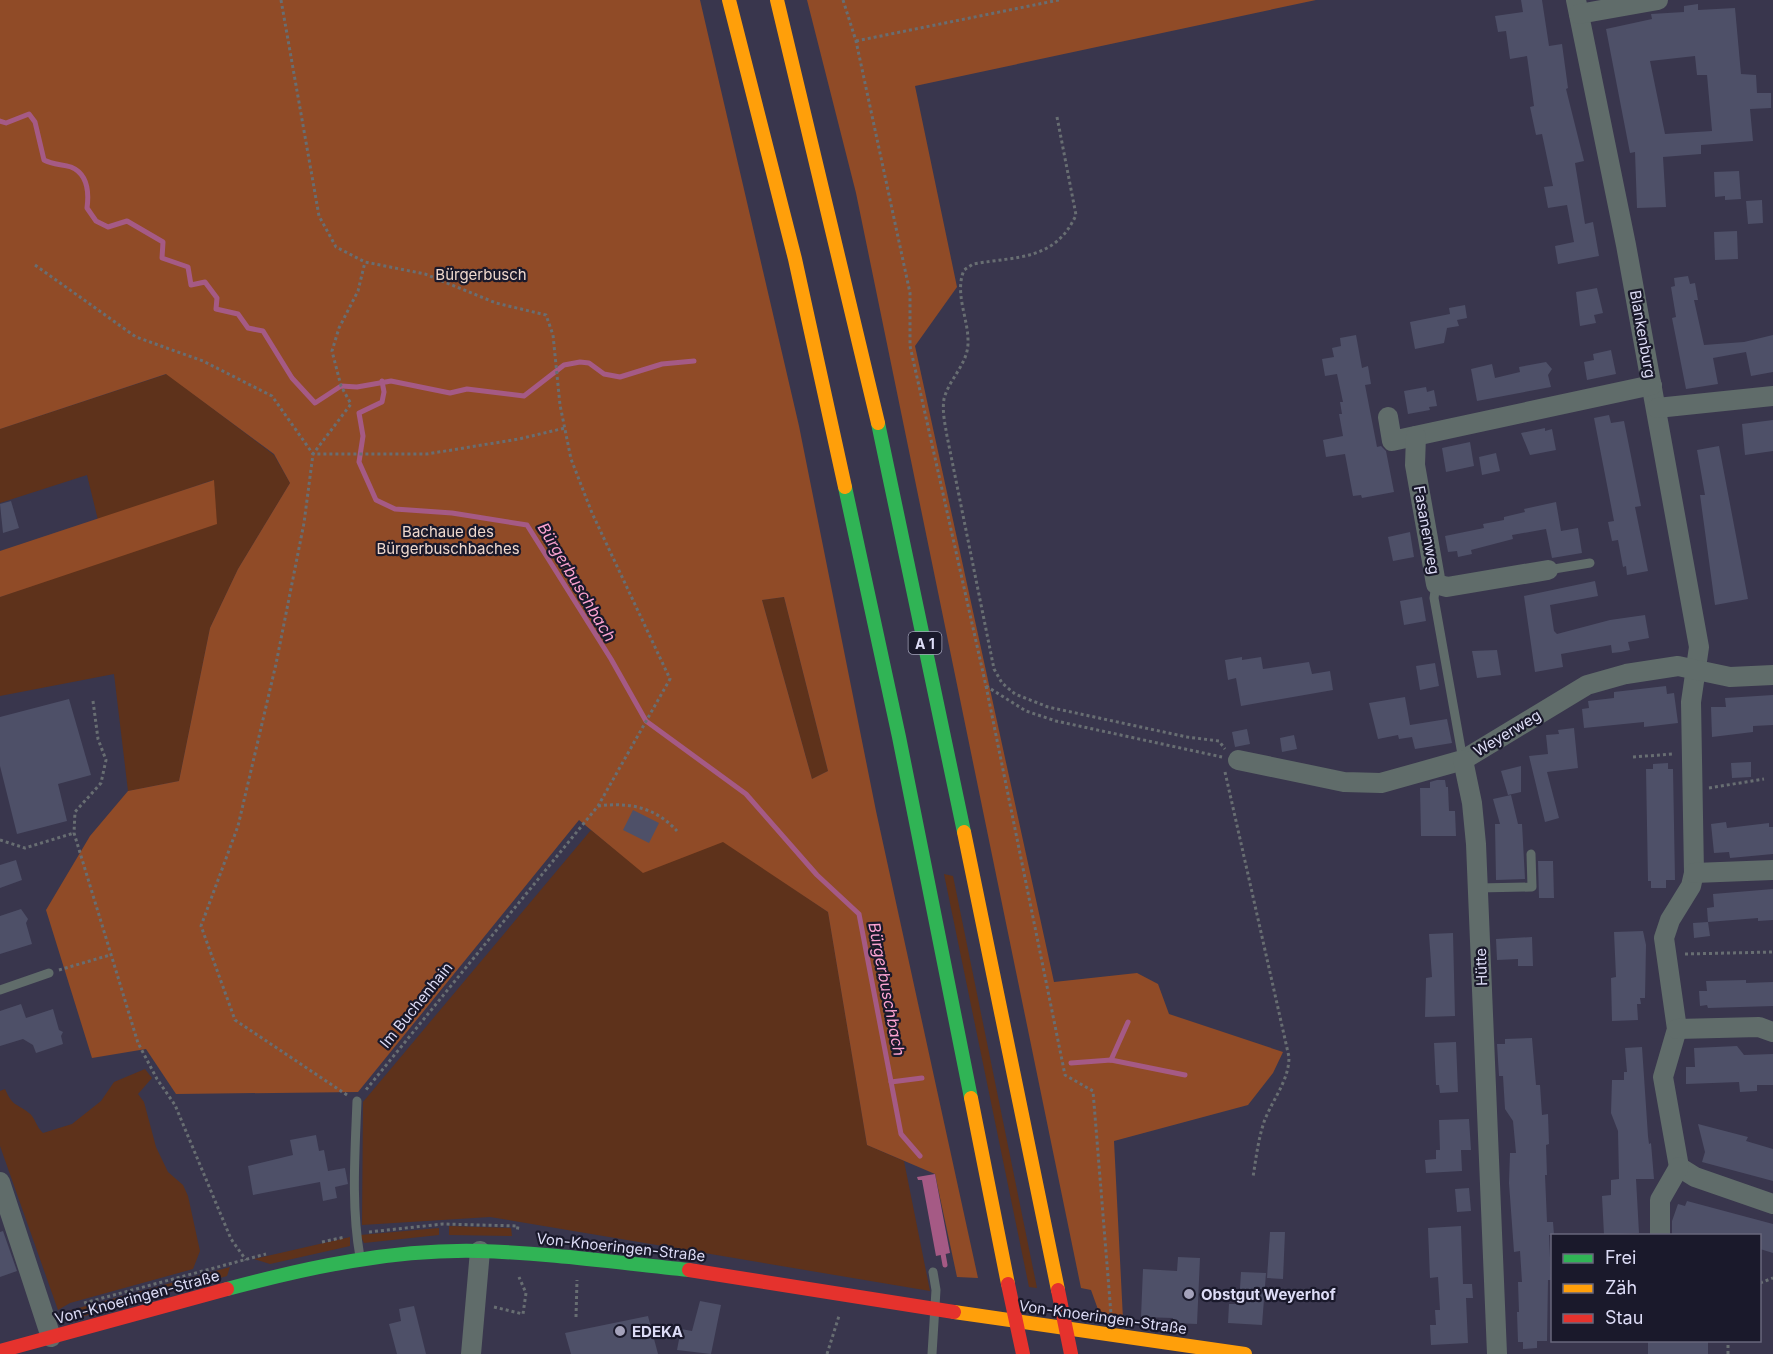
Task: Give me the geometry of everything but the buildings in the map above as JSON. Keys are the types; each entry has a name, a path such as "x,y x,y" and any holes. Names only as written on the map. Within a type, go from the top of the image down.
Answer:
{"main road":[{"path":"729,0 795,259 869,598 1023,1354"},
{"name":"A 1","path":"777,0 871,391 943,727 1019,1116 1071,1354"},
{"name":"Von-Knoeringen-Straße","path":"0,1352 259,1280 360,1259 444,1251 480,1251 693,1270 934,1309 1245,1354"}],"street":[{"path":"1578,7 1659,0"},
{"name":"Blankenburg","path":"1578,7 1657,408 1699,647 1691,702 1694,873"},
{"path":"1388,417 1392,441 1652,386"},
{"path":"1657,408 1773,396"},
{"name":"Fasanenweg","path":"1416,436 1415,465 1436,584 1447,587 1548,570"},
{"name":"Weyerweg","path":"1232,759 1344,782 1381,783 1463,760 1587,685 1655,668 1678,666 1730,677 1773,675"},
{"name":"Hütte","path":"1463,760 1472,803 1478,888 1497,1354"},
{"path":"1660,1234 1660,1200 1679,1167 1663,1077 1677,1029 1665,955 1666,929 1691,886 1694,873 1773,870"},
{"path":"1677,1029 1759,1027 1773,1032"},
{"path":"1679,1167 1695,1178 1773,1204"},
{"path":"0,1182 51,1337"},
{"path":"471,1354 480,1251"}],"lane":[{"path":"1548,570 1590,563"},
{"name":"Hütte","path":"1436,584 1434,598 1463,760"},
{"path":"1478,888 1532,887 1531,854"},
{"path":"0,990 49,973"},
{"path":"357,1101 354,1175 356,1234 360,1259"},
{"path":"932,1354 936,1290 933,1272"}],"path":[{"path":"281,0 319,216 336,247 365,262 425,274 496,303 546,315 553,335 565,428 519,439 427,453 313,454"},
{"path":"843,0 856,41 910,293 910,346 986,686 1065,1075 1093,1091 1113,1334"},
{"path":"856,41 1059,0"},
{"path":"1057,117 1076,215 1069,229 1053,247 974,264 964,270 960,286 968,346 962,366 944,403 947,436 994,669 1002,683 1027,700 1076,714 1187,737 1219,741 1232,759"},
{"path":"357,1101 235,1020 201,926 238,826 278,652 304,523 313,454 351,404 341,386 332,351 339,328 358,291 365,262"},
{"path":"35,265 136,337 203,361 272,396 313,454"},
{"name":"Im Buchenhain","path":"357,1101 598,806 670,679 592,513 571,459 565,428"},
{"path":"986,686 1026,711 1056,721 1232,759"},
{"path":"93,701 98,739 106,760 101,783 75,812 74,833 89,875 110,955 138,1043 157,1079 175,1105 231,1239 259,1280"},
{"path":"1633,757 1692,752"},
{"path":"1232,759 1223,764 1289,1057 1287,1076 1273,1103 1260,1137 1253,1177"},
{"path":"1692,791 1764,779"},
{"path":"598,806 619,803 646,808 666,819 676,831"},
{"path":"0,840 25,848 74,833"},
{"path":"1665,955 1773,952"},
{"path":"49,973 110,955"},
{"path":"494,1307 523,1314 526,1293 517,1273 524,1273"},
{"path":"576,1317 577,1280"},
{"path":"827,1354 845,1294"}],"shaded area":[{"path":"167,374 274,455 290,483 238,569 210,628 179,781 128,791 114,674 0,696 0,597 83,567 213,480 98,520 87,475 0,503 0,429"},
{"path":"784,597 828,771 812,779 762,600"},
{"path":"591,830 643,872 723,841 828,912 867,1145 904,1161 930,1291 490,1217 362,1225 363,1102"},
{"path":"944,874 953,876 1037,1288 1029,1287"},
{"path":"145,1069 152,1078 138,1094 144,1102 156,1147 168,1172 183,1185 188,1196 200,1251 193,1269 70,1303 58,1310 0,1146 0,1091 5,1089 12,1102 31,1115 43,1133 72,1124 101,1101 114,1082"},
{"path":"935,1174 950,1253 936,1256 922,1180 918,1180 917,1177"},
{"path":"449,1226 511,1228 512,1236 449,1235"},
{"path":"439,1228 439,1235 364,1243 360,1235"},
{"path":"350,1237 350,1246 270,1264 254,1259"},
{"path":"230,1267 227,1276 74,1319 61,1319 71,1310"}],"green space":[{"name":"Bürgerbusch","path":"0,0 700,0 799,426 876,811 978,1278 957,1277 935,1174 867,1145 828,912 723,842 643,873 579,820 358,1092 176,1094 146,1049 92,1058 46,910 90,836 128,791 179,781 210,628 238,569 290,483 274,454 166,374 0,429","holes":["784,597 828,771 812,779 762,600"]},
{"path":"807,0 1316,0 915,86 957,287 915,346 1054,982 1137,973 1158,984 1169,1014 1283,1052 1273,1073 1248,1105 1114,1141 1123,1319 1100,1315 1091,1290 1081,1288 856,193"},
{"path":"214,480 217,524 0,597 0,551"}],"waterway":[{"name":"Bürgerbuschbach","path":"0,121 6,123 29,114 35,122 44,160 71,167 81,174 86,184 87,208 96,221 108,227 127,221 163,242 162,258 188,267 191,285 205,282 217,298 216,309 238,314 248,328 263,331 292,378 315,403 341,386 357,387 391,381 450,393 467,389 524,396 564,365 589,363 604,374 620,377 662,364 694,361"},
{"name":"Bürgerbuschbach","path":"382,381 384,392 382,402 359,413 363,436 359,462 376,500 395,509 452,513 527,525 611,659 646,721 746,794 817,875 859,914 901,1134 920,1156"},
{"name":"Bürgerbuschbach","path":"1111,1060 1128,1022"},
{"name":"Bürgerbuschbach","path":"1071,1063 1111,1060 1185,1075"},
{"name":"Bürgerbuschbach","path":"891,1082 922,1078"},
{"name":"Bürgerbuschbach","path":"942,1248 945,1265"}],"traffic: fast":[{"path":"878,423 964,832"},
{"path":"845,487 899,737 971,1098"},
{"path":"227,1289 352,1261 447,1251 532,1254 689,1270"}],"traffic: slow":[{"path":"729,0 795,259 845,487"},
{"path":"777,0 878,423"},
{"path":"964,832 1058,1290"},
{"path":"971,1098 1008,1284"},
{"path":"954,1312 1245,1354"}],"traffic: jam":[{"path":"689,1270 954,1312"},
{"path":"1008,1284 1023,1354"},
{"path":"0,1351 227,1289"},
{"path":"1058,1290 1071,1354"}],"place":[{"name":"Obstgut Weyerhof","path":"1189,1294"},
{"name":"EDEKA","path":"620,1331"}],"park label":[{"name":"Bachaue des Bürgerbuschbaches","path":"448,540"}]}
